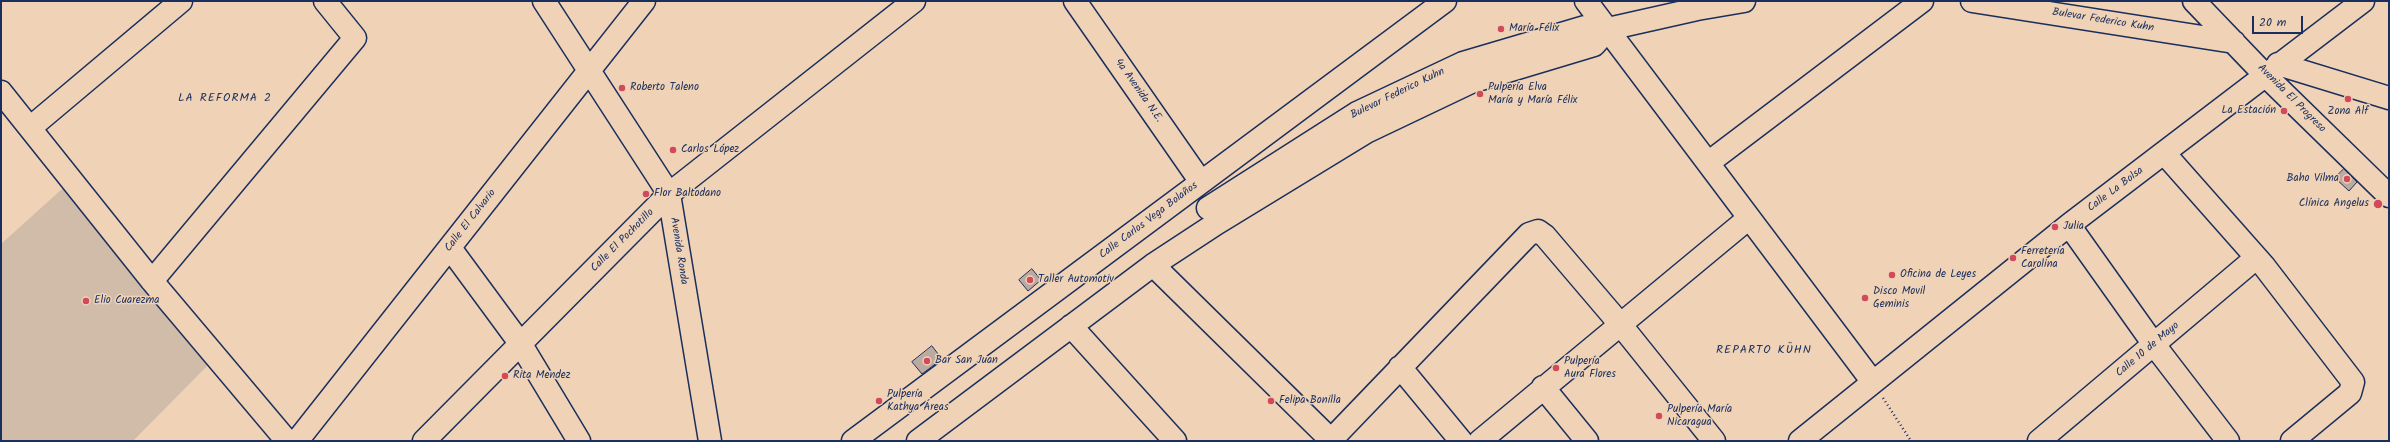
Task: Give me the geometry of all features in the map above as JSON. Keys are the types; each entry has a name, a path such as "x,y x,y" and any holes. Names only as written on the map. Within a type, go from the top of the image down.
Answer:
{"street":[{"path":"30,128 181,1"},
{"path":"152,280 355,38 325,1"},
{"name":"Avenida Ronda","path":"544,1 669,194 710,441"},
{"name":"Calle El Calvario","path":"297,441 644,1"},
{"name":"Calle El Pochotillo","path":"424,441 669,194 914,1"},
{"name":"4a Avenida N.E.","path":"1075,1 1197,185 1212,215"},
{"name":"Calle Carlos Vega Bolaños","path":"853,441 1445,1"},
{"path":"1586,1 1872,381"},
{"name":"Bulevar Federico Kuhn","path":"1212,215 1357,114 1463,63 1585,27 1608,29 1697,9 1744,1"},
{"path":"1708,163 1922,1"},
{"name":"Bulevar Federico Kuhn","path":"1972,1 2234,42"},
{"name":"Avenida El Progreso","path":"2194,1 2234,42 2272,70 2389,196"},
{"name":"Calle La Bolsa","path":"1800,441 1872,381 2069,225 2363,1"},
{"path":"2272,70 2389,98"},
{"path":"1,92 152,280 287,441"},
{"path":"2164,153 2256,258 2353,382 2350,393 2292,441"},
{"path":"918,441 942,434 1071,326 1154,265 1212,215"},
{"path":"1480,441 1748,218"},
{"path":"2069,225 2155,346 2228,441"},
{"path":"1154,265 1331,440 1530,234 1538,231 1545,236 1620,324 1714,441"},
{"path":"450,248 520,343 579,441"},
{"name":"Calle 10 de Mayo","path":"2039,441 2155,346 2256,258"},
{"path":"1071,326 1175,441"},
{"path":"1400,367 1461,441"},
{"path":"1543,388 1587,441"}],"path":[{"path":"1872,381 1911,441"}],"shaded area":[{"name":"Elio Cuarezma","path":"72,180 216,357 133,441 1,441 1,244"}],"building":[{"name":"Baho Vilma","path":"2344,169 2357,182 2349,191 2335,178"},
{"name":"Taller Automotiv","path":"1032,269 1041,280 1028,291 1019,280"},
{"name":"Bar San Juan","path":"932,346 942,359 922,374 912,362"}],"place":[{"name":"María Félix","path":"1501,29"},
{"name":"Roberto Taleno","path":"622,88"},
{"name":"Pulpería Elva María y María Félix","path":"1480,94"},
{"name":"Zona Alf","path":"2348,99"},
{"name":"La Estación","path":"2284,111"},
{"name":"Carlos López","path":"673,150"},
{"name":"Baho Vilma","path":"2347,179"},
{"name":"Flor Baltodano","path":"646,194"},
{"name":"Clínica Angelus","path":"2378,204"},
{"name":"Julia","path":"2055,227"},
{"name":"Ferretería Carolina","path":"2013,258"},
{"name":"Oficina de Leyes","path":"1892,275"},
{"name":"Taller Automotiv","path":"1030,280"},
{"name":"Disco Movil Geminis","path":"1865,298"},
{"name":"Elio Cuarezma","path":"86,301"},
{"name":"Bar San Juan","path":"927,361"},
{"name":"Pulpería Aura Flores","path":"1556,368"},
{"name":"Rita Mendez","path":"505,376"},
{"name":"Pulpería Kathya Áreas","path":"879,401"},
{"name":"Felipa Bonilla","path":"1271,401"},
{"name":"Pulpería María Nicaragua","path":"1659,416"}],"district":[{"name":"LA REFORMA 2","path":"225,99"},
{"name":"REPARTO KÜHN","path":"1764,351"}]}
